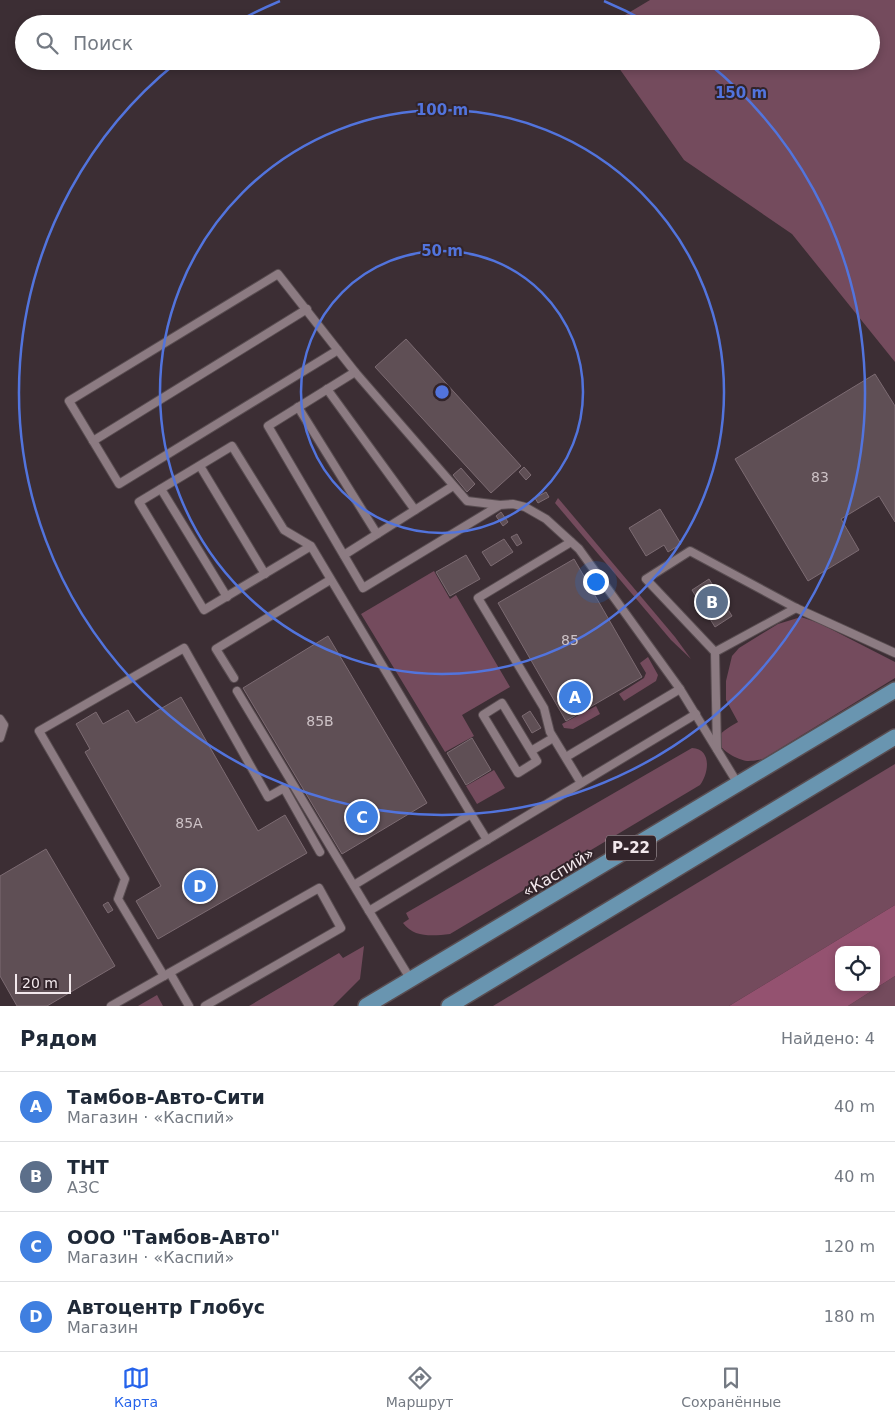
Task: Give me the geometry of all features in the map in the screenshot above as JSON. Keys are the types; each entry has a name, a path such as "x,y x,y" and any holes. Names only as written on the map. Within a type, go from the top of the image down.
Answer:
{"main road":[{"name":"«Каспий»","path":"366,1006 895,690"},
{"name":"Р-22","path":"449,1006 895,737"}],"lane":[{"path":"338,350 119,484 69,401 278,274 307,309 355,372 467,501 480,504 500,506 512,504 525,507 546,519 579,549 680,689 738,784"},
{"path":"93,441 307,309"},
{"path":"355,372 268,426 363,588 500,506"},
{"path":"327,389 415,510"},
{"path":"298,407 377,534"},
{"path":"311,546 204,610 139,502 232,446 284,530 311,546 487,840"},
{"path":"200,466 265,574"},
{"path":"344,555 453,486"},
{"path":"160,489 227,597"},
{"path":"571,542 478,598 544,708 553,738 581,783"},
{"path":"717,750 714,652 646,579 690,551 796,608 895,653"},
{"path":"234,678 216,649 330,580"},
{"path":"714,652 796,608"},
{"path":"189,1006 118,899 125,879 39,731 184,648 268,797 284,788 320,852"},
{"path":"566,757 680,689"},
{"path":"237,691 411,980"},
{"path":"502,703 531,751 537,761 518,773 484,715 502,703"},
{"path":"369,911 696,714"},
{"path":"0,719 4,725 0,738"},
{"path":"531,751 553,738"},
{"path":"354,885 471,814"},
{"path":"111,1006 318,888 341,928 205,1006"}],"shaded area":[{"path":"650,0 895,0 895,362 792,234 684,160 620,70 880,70 880,15 625,15"},
{"path":"558,498 675,637 691,659 671,640 555,503"},
{"path":"434,571 450,599 456,595 510,687 462,715 474,736 445,752 361,614"},
{"path":"801,617 819,623 895,662 895,678 763,759 747,761 738,759 724,750 720,746 719,741 719,737 727,728 738,722 726,700 726,681 732,656 739,648 778,624"},
{"path":"648,657 658,675 656,681 624,701 619,694 644,678 646,673 640,663"},
{"path":"596,706 600,714 573,729 564,728 562,724"},
{"path":"692,748 698,749 706,757 707,768 700,785 450,934 418,934 407,928 403,923 409,919 406,913"},
{"path":"895,764 895,905 729,1006 493,1006"},
{"path":"494,770 505,788 477,804 466,786"},
{"path":"895,905 895,976 880,986 880,946 835,946 835,991 872,991 848,1006 729,1006"},
{"path":"364,946 360,979 333,1006 249,1006 339,953 343,958"},
{"path":"895,976 895,1006 848,1006 872,991 880,991 880,986"},
{"path":"157,995 163,1006 138,1006"}],"building":[{"path":"406,339 521,466 491,493 375,367"},
{"path":"875,374 895,406 895,522 879,496 841,519 859,550 808,581 735,459"},
{"path":"524,467 531,475 526,480 519,472"},
{"path":"461,468 475,484 467,492 453,475"},
{"path":"546,492 549,497 538,503 535,498"},
{"path":"660,509 681,544 668,552 664,545 646,556 629,528"},
{"path":"501,512 508,522 503,526 496,516"},
{"path":"517,534 522,543 517,546 511,537"},
{"path":"504,539 513,552 491,566 482,552"},
{"path":"466,555 480,579 450,596 436,572"},
{"path":"574,559 642,677 566,721 498,603"},
{"path":"709,579 732,616 715,627 692,590"},
{"path":"328,636 427,803 342,854 243,688"},
{"path":"181,697 258,831 285,815 307,853 158,939 136,901 161,886 85,752 90,749 76,724 96,712 103,724 128,710 136,723"},
{"path":"530,711 541,728 532,733 522,716"},
{"path":"472,738 491,770 466,785 447,753"},
{"path":"46,849 115,966 47,1006 17,1006 0,976 0,876"},
{"path":"108,902 113,910 108,913 103,905"}],"place":[{"name":"THT","path":"712,602"},
{"name":"Тамбов-Авто-Сити","path":"575,697"},
{"name":"ООО \"Тамбов-Авто\"","path":"362,817"},
{"name":"Автоцентр Глобус","path":"200,886"}]}
